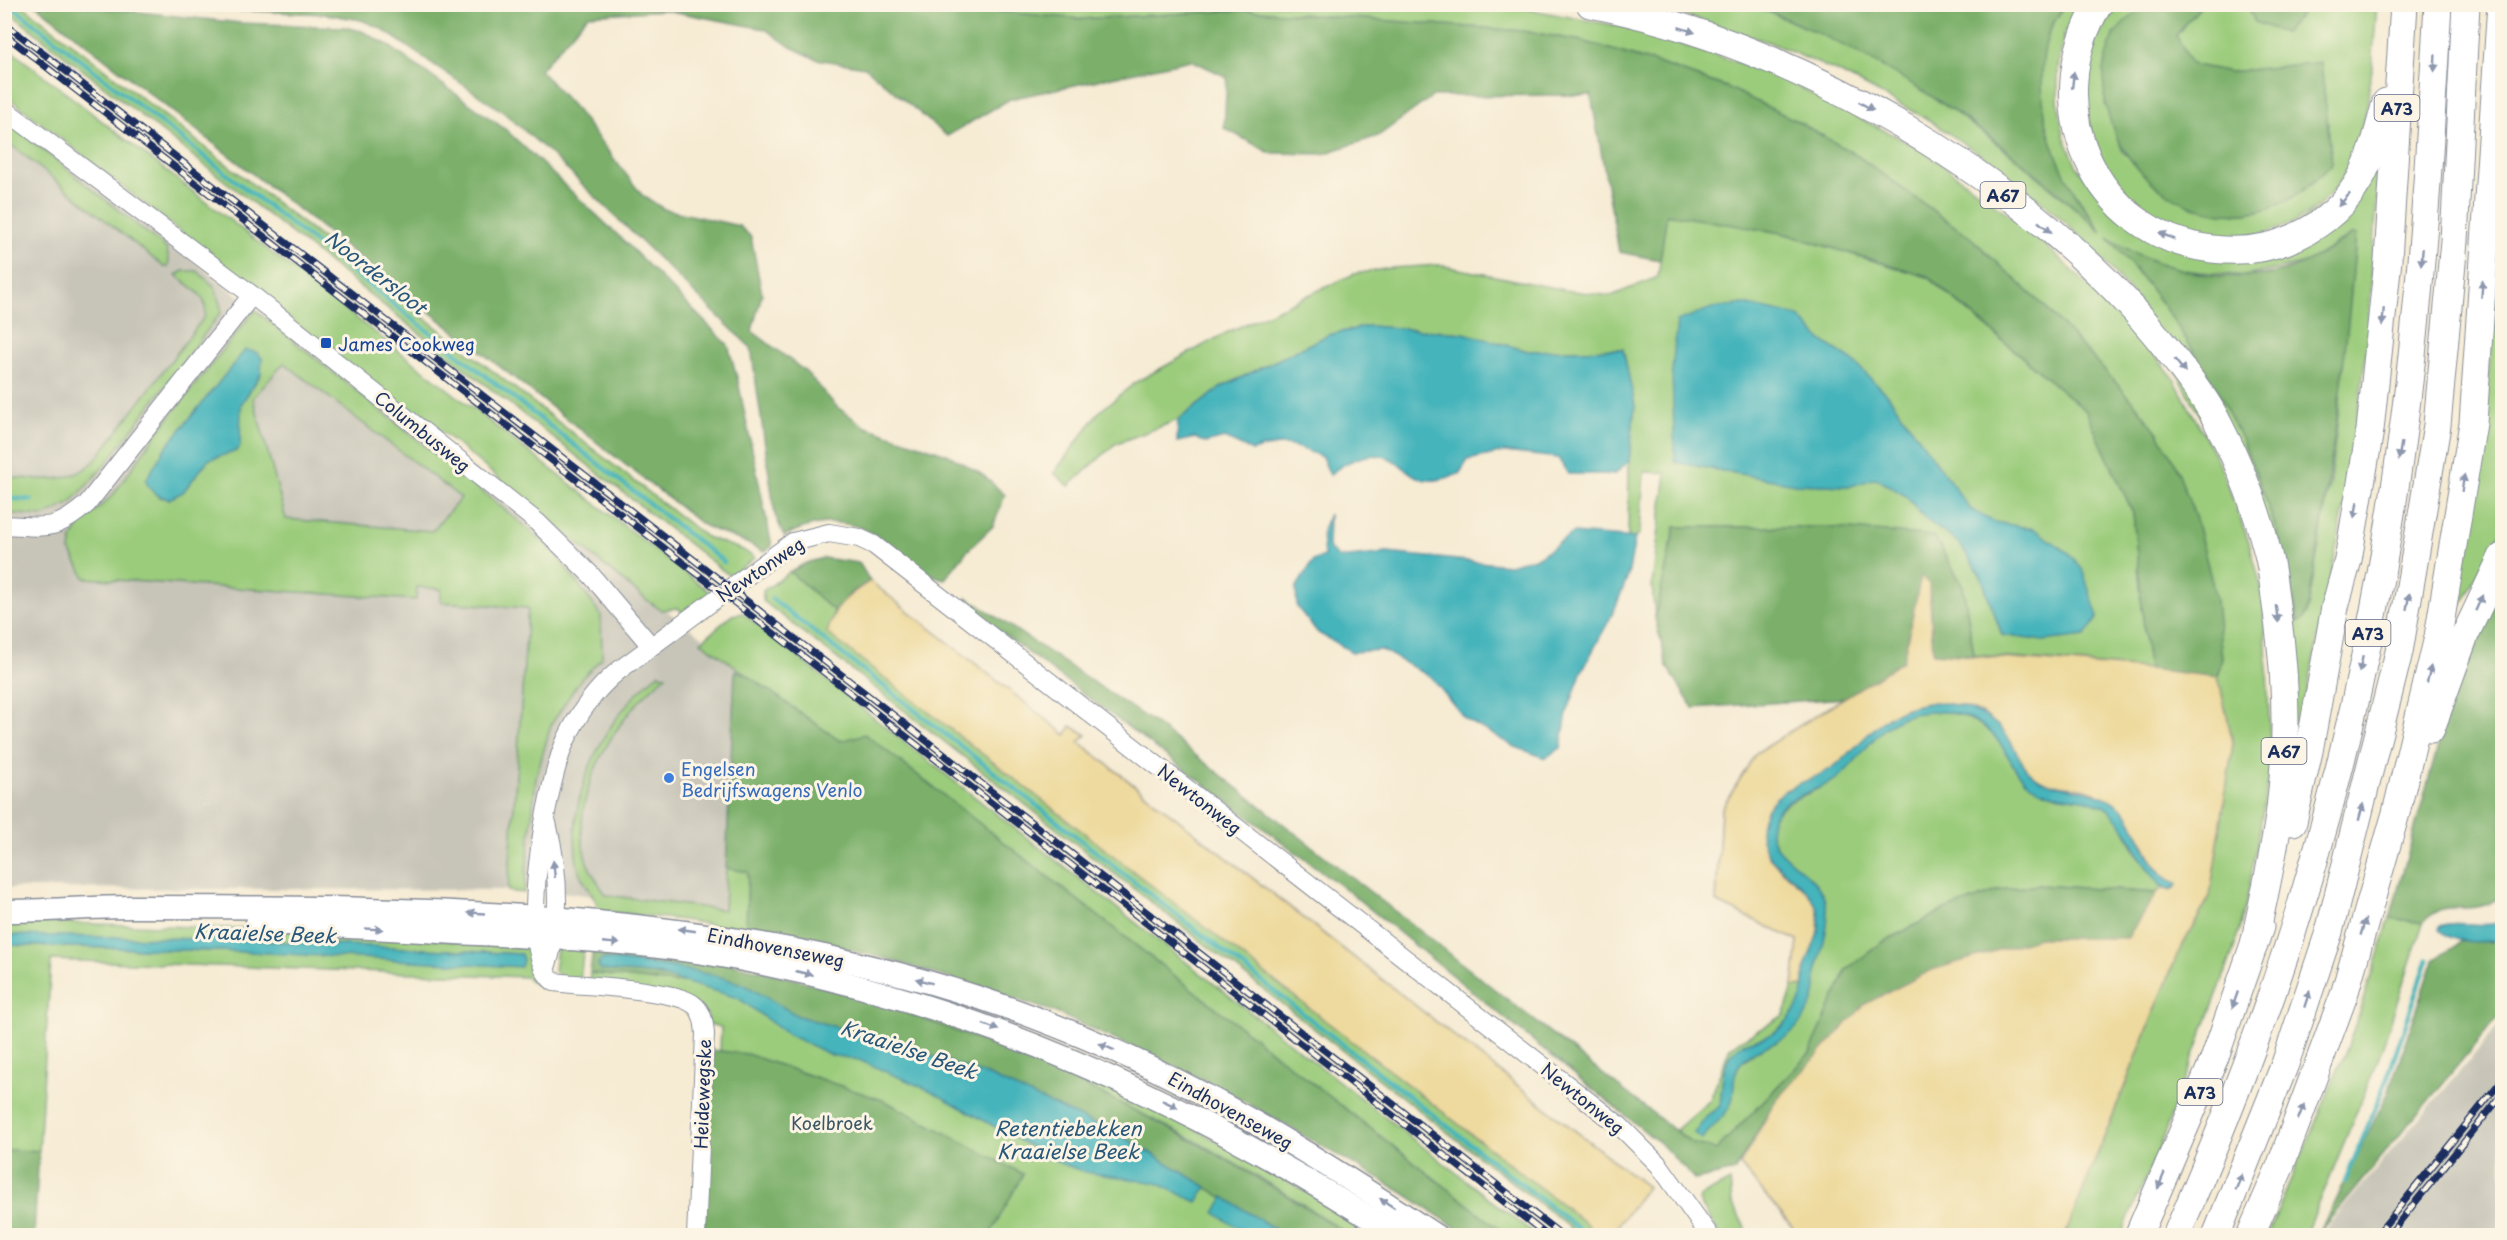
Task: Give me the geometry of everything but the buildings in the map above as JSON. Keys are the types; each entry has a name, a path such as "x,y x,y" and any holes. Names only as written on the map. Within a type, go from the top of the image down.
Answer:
{"highway":[{"name":"A67","path":"1590,4 1622,10 1688,30 1802,74 1865,105 1958,161 2082,257 2145,321 2187,375 2218,422 2251,496 2269,556 2284,658 2284,764 2280,810 2254,945"},
{"name":"A73","path":"2098,4 2084,32 2078,51 2072,89 2077,131 2091,167 2114,199 2144,225 2180,242 2221,250 2260,249 2280,243 2317,225 2345,200 2355,188 2373,150 2402,40"},
{"name":"A73","path":"2138,1236 2215,1057 2289,838 2309,751 2336,607 2348,560 2370,430 2388,260 2404,4"},
{"name":"A73","path":"2176,1236 2236,1088 2293,928 2335,778 2368,634 2392,501 2416,322 2425,220 2438,4"},
{"name":"A73","path":"2216,1236 2285,1064 2329,932 2399,652 2437,425 2454,241 2466,4"},
{"path":"2250,1236 2322,1060 2344,995 2396,813 2438,637 2473,423 2501,4"},
{"path":"2396,813 2435,720 2465,634 2502,557"}],"main road":[{"name":"Eindhovenseweg","path":"4,912 52,912 125,920 274,924 668,928 776,945 939,986 1052,1024 1155,1069 1239,1113 1306,1152 1436,1236"},
{"name":"Eindhovenseweg","path":"545,927 785,969 887,993 989,1027 1084,1064 1188,1113 1294,1171 1398,1236"}],"street":[{"name":"Columbusweg","path":"4,109 252,295 537,522 591,575 651,646"},
{"path":"4,525 48,528 69,520 87,504 252,295"},
{"name":"Newtonweg","path":"651,646 793,542 829,533 859,538 874,545 1620,1126 1659,1165 1710,1236"},
{"path":"545,927 539,844 546,822 552,776 567,737 602,685 651,646"},
{"name":"Heidewegske","path":"545,927 545,971 554,982 673,996 693,1004 703,1016 705,1034 696,1236"}],"shaded area":[{"path":"4,112 253,307 746,669 726,913 546,890 5,888"},
{"path":"2502,1022 2502,1235 2320,1235"}],"green space":[{"path":"914,4 1081,19 1245,10 1523,31 1582,41 1663,65 1729,88 1797,121 1856,155 1971,238 2046,308 2132,400 2158,433 2175,463 2196,519 2215,594 2222,657 2218,677 2148,669 2133,513 2086,411 1927,276 1782,233 1667,214 1660,260 1619,252 1591,95 1433,96 1378,136 1323,154 1270,153 1224,128 1227,77 1191,60 1010,99 947,136 865,67 816,59 791,47 765,29 665,10 588,15 540,70 577,111 642,195 664,209 739,226 751,237 762,294 752,331 806,372 837,407 866,427 947,454 983,475 1005,495 993,526 966,552 945,579 924,570 877,535 848,524 818,524 784,536 775,515 751,348 551,154 503,112 380,28 361,20 326,14 152,5"},
{"path":"1500,4 1629,28 1768,72 1921,149 2028,229 2123,318 2173,377 2220,465 2250,545 2264,598 2271,766 2247,900 2232,955 2158,1150 2121,1235 2065,1235 2177,955 2210,896 2233,743 2218,677 2222,657 2158,433 2132,400 2046,308 1971,238 1856,155 1729,88 1663,65 1582,41 1523,31 1245,10 1081,19 914,5"},
{"path":"2147,4 2202,5 2176,35 2191,64 2230,72 2321,62 2332,164 2296,196 2282,203 2251,212 2221,213 2191,206 2164,192 2141,172 2123,148 2110,120 2104,89 2105,62 2111,42 2120,27"},
{"path":"4,5 22,5 706,537 743,550 755,558 730,576 5,9"},
{"path":"36,5 74,5 241,23 344,27 362,31 386,44 505,129 622,239 728,345 738,381 772,546 764,552 703,525"},
{"path":"1652,5 1752,5 1849,46 1896,72 1949,108 2016,158 2099,229 2056,161 2042,106 2041,68 2044,50 2052,26 2065,5 2081,5 2064,35 2058,68 2058,100 2064,136 2077,167 2115,212 2253,254 2379,169 2368,337 2349,484 2292,768 2272,548 2138,301 2092,248 2046,205 1996,165 1924,117 1841,73 1771,43","holes":["2351,235 2342,384 2330,481 2307,613 2304,619 2297,622 2287,569 2272,517 2231,418 2176,324 2110,240 2143,258 2178,270 2245,276 2306,263"]},
{"path":"1752,5 2065,5 2052,26 2045,45 2042,71 2043,104 2052,144 2068,181 2102,233 2023,163 1939,101 1849,48"},
{"path":"2115,5 2147,5 2114,34 2105,104 2123,152 2192,207 2236,214 2332,164 2321,63 2230,72 2190,64 2176,35 2202,5 2247,5 2255,22 2301,14 2300,5 2377,5 2370,89 2362,130 2347,169 2330,195 2307,214 2281,228 2252,235 2222,237 2192,233 2164,222 2138,206 2118,186 2103,162 2093,137 2087,109 2086,81 2091,54 2100,28"},
{"path":"2247,5 2300,5 2301,14 2284,33 2255,22"},
{"path":"4,45 711,593 683,613 678,608 661,610 645,599 446,435 371,385 209,254 5,95"},
{"path":"4,119 166,248 169,259 168,267 164,267 5,140"},
{"path":"2502,198 2502,531 2449,630 2480,451 2494,322"},
{"path":"1666,214 1782,233 1927,277 2086,411 2133,513 2148,669 1974,655 1963,586 1825,527 1675,527 1655,618 1652,584 1666,473 1644,472 1640,533 1635,538 1628,538 1629,461 1635,406 1623,349 1528,351 1463,333 1369,326 1328,335 1222,387 1178,420 1115,444 1069,486 1054,473 1099,412 1136,382 1226,333 1354,274 1391,268 1439,265 1565,290 1611,296 1658,277","holes":["1743,304 1798,316 1821,340 1853,361 1890,398 1970,509 1994,522 2034,529 2002,635 1981,576 1960,544 1925,519 1906,496 1876,478 1851,486 1795,484 1675,462 1676,437"]},
{"path":"2351,235 2356,235 2347,330 2323,519 2307,613 2304,619 2298,622 2287,569 2272,517 2253,466 2230,416 2175,323 2143,279 2108,238 2154,261 2179,269 2232,276 2283,271 2313,259"},
{"path":"183,271 197,271 215,287 222,311 106,464 71,503 44,516 5,513 5,477 63,478 84,470 94,462 205,316 206,309 202,297 176,275"},
{"path":"255,310 525,526 555,553 601,615 602,658 580,680 551,725 536,778 524,893 508,891 528,608 441,602 441,589 417,587 416,600 85,578 70,550 72,538 79,526 113,495 159,430","holes":["246,350 261,374 241,404 235,451 208,460 183,492 169,499 159,497 164,450","284,363 461,498 432,531 286,519 253,398"]},
{"path":"1675,527 1825,527 1934,536 1963,586 1974,655 1933,653 1929,584 1903,661 1847,698 1693,708 1667,667 1655,618"},
{"path":"823,558 859,563 870,581 852,592 834,611 790,572 806,563"},
{"path":"790,572 834,611 828,633 1601,1235 1580,1235 763,601 763,591"},
{"path":"2502,578 2502,896 2476,907 2438,910 2423,923 2390,918 2457,678"},
{"path":"967,597 1157,725 1691,1143 1716,1150 1810,1053 1847,969 1883,942 1942,911 2000,890 2039,885 2157,893 2127,939 2039,938 1776,1100 1735,1171 1695,1180 1663,1146 1349,892 967,607"},
{"path":"743,613 894,734 1536,1235 1507,1235 865,735 840,741 701,642 732,615"},
{"path":"735,670 747,675 840,741 865,734 1507,1235 1467,1235 1402,1192 1219,1087 1052,1011 891,960 818,942 746,931 748,872 726,868"},
{"path":"659,673 666,676 647,693 614,734 600,757 590,782 584,808 582,834 586,859 606,895 724,910 726,868 748,872 746,931 684,920 599,911 579,870 575,836 578,810 584,783 594,758 606,734 622,711"},
{"path":"1943,711 1963,716 1985,727 2001,743 2015,769 2054,795 2086,799 2105,807 2120,820 2136,853 2163,888 2156,893 2039,885 2000,890 1942,911 1883,942 1847,969 1810,1053 1716,1150 1691,1143 1676,1130 1710,1100 1730,1047 1784,1015 1793,987 1805,986 1800,1003 1788,1020 1771,1035 1753,1040 1722,1080 1720,1106 1708,1115 1702,1138 1714,1122 1724,1115 1733,1096 1734,1079 1740,1063 1762,1048 1778,1042 1816,988 1815,976 1820,957 1817,885 1788,860 1776,846 1770,830 1773,818 1787,804 1839,776 1889,724 1914,714"},
{"path":"2390,918 2423,923 2378,1060 2306,1235 2267,1236 2348,1046"},
{"path":"5,921 348,932 532,948 537,959 540,988 526,977 51,960 39,1151 31,1150 5,1235 5,945 250,952 521,954 250,940 5,935"},
{"path":"2502,938 2502,1012 2320,1231 2388,1093 2434,960 2464,940 2491,942"},
{"path":"584,945 580,981 566,979 554,971 557,949"},
{"path":"593,946 681,955 733,964 815,985 896,1010 976,1039 1053,1071 1130,1108 1204,1147 1349,1235 1284,1235 1131,1141 987,1075 904,1047 798,1016 667,966 602,959 598,964 688,981 673,983 590,973"},
{"name":"Koelbroek","path":"590,973 673,983 688,981 722,992 888,1019 1306,1235 712,1235 721,1027 708,1024 707,1014 589,982"},
{"path":"891,1006 931,1013 1141,1098 1383,1235 1349,1235 1293,1198 1194,1140 1092,1089 1035,1062"},
{"path":"711,1050 747,1054 885,1101 1023,1174 990,1235 703,1236"},
{"path":"5,1150 39,1151 34,1235 5,1235"},
{"path":"1730,1181 1732,1203 1749,1235 1720,1235 1699,1201 1700,1197"}],"sand":[{"path":"1921,576 1929,584 1933,653 2148,669 2218,677 2233,743 2210,896 2177,955 2065,1235 1799,1235 1740,1165 1776,1100 1865,1004 1932,970 2039,938 2127,938 2157,893 2163,888 2171,890 2177,884 2160,871 2153,862 2133,823 2115,804 2089,790 2055,785 2036,777 2023,764 1998,726 1982,714 1954,705 1928,703 1894,714 1827,772 1785,790 1762,837 1773,862 1806,891 1816,906 1818,933 1807,968 1805,986 1793,987 1798,941 1716,902 1721,810 1756,753 1903,661"},
{"path":"870,581 1066,735 1071,726 1087,735 1079,742 1647,1187 1611,1235 1601,1235 827,633 838,608 854,592"}],"water":[{"path":"1743,304 1798,316 1821,340 1853,361 1890,398 1970,509 1994,522 2034,529 2069,553 2082,569 2098,617 2085,636 2043,641 2002,635 1981,576 1960,544 1925,519 1906,496 1876,478 1851,486 1795,484 1675,462 1672,371 1677,321 1712,308"},
{"path":"1369,326 1463,333 1528,351 1623,349 1635,406 1629,461 1615,474 1568,474 1558,458 1504,452 1468,460 1459,474 1430,480 1415,476 1397,462 1386,457 1371,456 1356,459 1341,466 1330,475 1322,457 1288,445 1252,451 1225,438 1205,443 1195,438 1177,442 1178,420 1222,387 1328,335"},
{"path":"245,350 256,352 262,358 261,374 241,404 240,446 236,451 208,460 183,492 169,499 155,493 149,488 146,480 164,450"},
{"path":"1329,514 1328,547 1339,558 1387,553 1509,565 1538,557 1573,533 1635,538 1628,576 1614,611 1581,673 1567,713 1561,748 1545,758 1513,746 1465,719 1431,677 1382,650 1352,652 1318,633 1297,607 1296,588 1313,561 1324,556 1322,533"},
{"path":"1934,702 1956,705 1985,716 2002,730 2025,767 2039,779 2097,794 2118,805 2133,823 2153,863 2167,879 2177,883 2176,887 2167,889 2158,882 2119,820 2105,807 2087,800 2049,793 2031,785 2018,772 1995,737 1981,724 1963,716 1944,712 1916,713 1899,719 1881,731 1836,779 1791,800 1776,812 1772,820 1770,831 1778,849 1811,878 1827,906 1827,928 1816,975 1816,993 1809,1010 1794,1030 1781,1040 1752,1053 1740,1064 1729,1108 1702,1139 1694,1133 1708,1115 1720,1106 1723,1075 1726,1063 1733,1051 1743,1044 1777,1031 1797,1006 1803,992 1805,968 1819,927 1818,912 1813,900 1778,865 1764,845 1761,827 1766,811 1771,803 1788,789 1822,774 1837,764 1889,717 1916,705"},
{"path":"2502,922 2502,938 2487,941 2469,942 2452,938 2439,930 2440,926 2447,924 2487,925"},
{"path":"5,935 250,940 521,954 523,960 521,967 250,952 5,945"},
{"name":"Retentiebekken Kraaielse Beek","path":"602,959 667,966 717,976 745,985 798,1016 904,1047 987,1075 1131,1141 1207,1187 1197,1202 1157,1183 1085,1172 1060,1163 931,1091 859,1060 831,1055 787,1034 738,998 660,975 601,970 598,964"},
{"path":"1224,1197 1284,1235 1248,1235 1215,1213"}],"waterway":[{"name":"Noordersloot","path":"9,4 724,562"},
{"name":"Kraaielse Beek","path":"4,498 32,500"},
{"path":"772,599 1588,1236"},
{"path":"2345,1182 2387,1079 2428,959"}],"railway":[{"path":"4,23 1563,1236"},
{"path":"4,34 1548,1236"},
{"path":"2376,1236 2502,1080"},
{"path":"2388,1236 2502,1095"}],"place":[{"name":"James Cookweg","path":"326,343"},
{"name":"Engelsen Bedrijfswagens Venlo","path":"669,778"}]}
